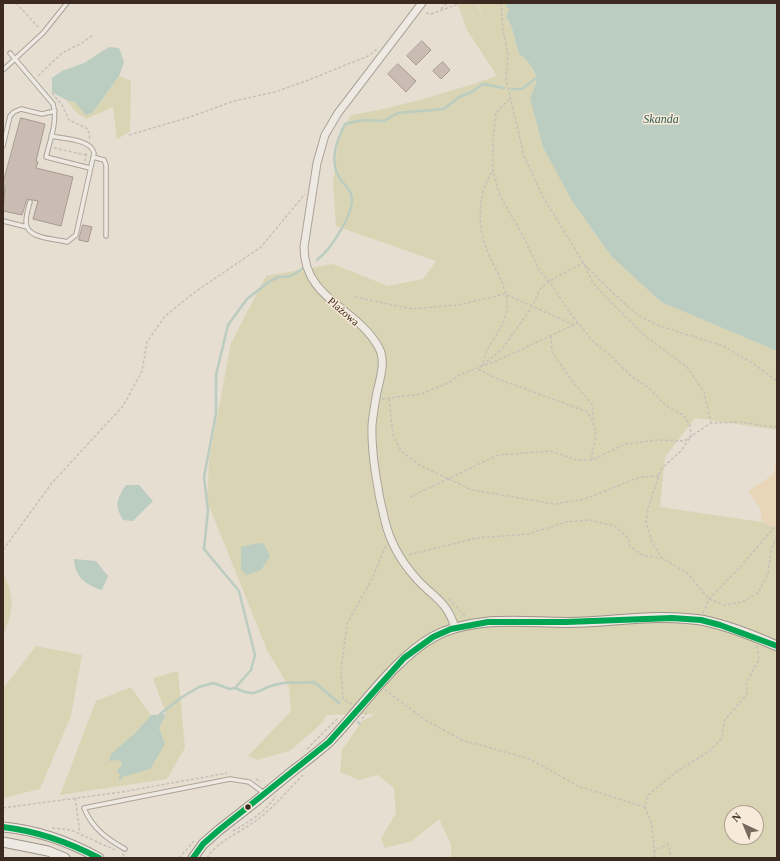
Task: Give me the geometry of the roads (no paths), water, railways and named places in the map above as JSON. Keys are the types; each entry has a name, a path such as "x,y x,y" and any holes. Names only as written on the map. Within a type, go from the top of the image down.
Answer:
{"street":[{"name":"Plażowa","path":"424,6 338,113 325,135 317,163 304,246 307,268 315,285 322,294 363,328 380,349 382,368 379,399 372,424 374,454 382,508 390,538 401,559 415,577 444,604 449,612 455,628"},
{"path":"193,858 203,844 262,791 326,744 415,650 432,638 455,628 497,622 585,622 627,618 666,617 700,620 736,629 777,646"},
{"path":"3,827 14,828 56,838 99,858"},
{"path":"3,842 48,851 65,858"}],"lane":[{"path":"3,70 43,33 67,3"},
{"path":"10,53 53,104 55,111 46,157 50,160 90,168"},
{"path":"3,146 10,116 14,112 21,109 42,114 55,111"},
{"path":"3,221 27,228 37,235 67,242 73,239 76,235 93,157 93,149 88,144 51,136"},
{"path":"93,157 104,160 106,165 106,236"},
{"path":"27,228 26,222 30,202"},
{"path":"125,850 106,838 89,820 84,808 230,779 249,782 262,791"}],"water":[{"name":"Skanda","path":"507,3 777,3 777,351 661,302 611,256 572,201 543,147 530,98 535,85 536,76 525,58 519,54 511,25 506,16 509,10 506,6"},
{"path":"109,47 119,48 124,62 119,76 93,112 86,115 75,102 66,100 52,92 52,78 62,71 84,63"},
{"path":"126,485 139,485 153,501 133,521 123,520 118,510 120,494"},
{"path":"258,543 264,544 270,556 261,570 246,575 241,569 241,547"},
{"path":"74,559 96,561 108,576 102,590 91,586 82,579 76,570"},
{"path":"166,714 159,728 165,744 150,769 122,777 117,771 122,765 120,760 109,761 111,754 134,734 151,715"}],"waterway":[{"path":"511,89 522,89 536,78"},
{"path":"317,260 329,248 341,230 350,210 352,201 349,189 339,177 336,170 334,157 339,136 345,124 363,120 384,121 398,113 444,109 459,97 470,93 483,84 504,88"},
{"path":"160,714 182,697 199,687 213,683 230,689 235,688 251,670 255,655 239,591 204,549 208,510 204,477 216,414 216,375 228,325 247,299 270,281 279,277 291,276 305,267"},
{"path":"235,688 249,693 254,693 283,683 314,682 339,703"}]}
